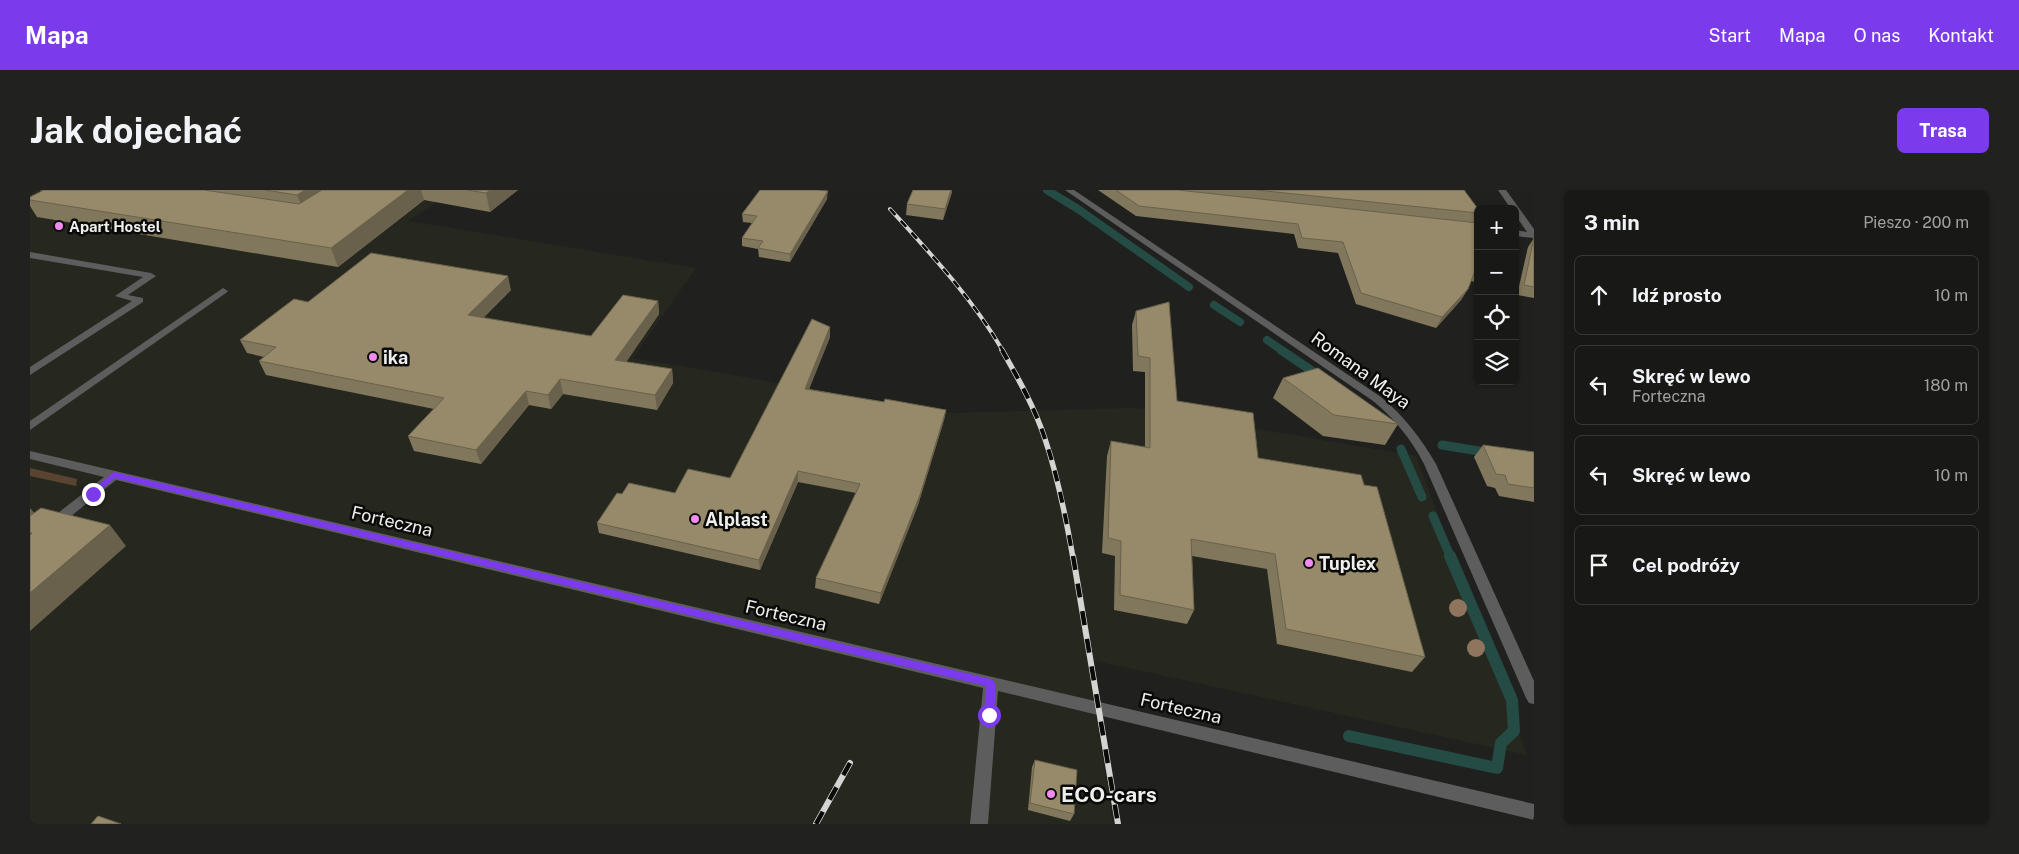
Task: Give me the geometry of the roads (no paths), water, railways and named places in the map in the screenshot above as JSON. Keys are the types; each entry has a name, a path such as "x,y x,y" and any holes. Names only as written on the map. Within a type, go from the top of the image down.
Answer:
{"street":[{"name":"Romana Maya","path":"1069,190 1377,399 1402,420 1416,437 1430,464 1534,698"},
{"path":"1502,190 1512,205"},
{"path":"1519,214 1534,235"},
{"path":"1519,233 1534,235"},
{"path":"30,255 151,276 120,296 140,300 30,372"},
{"path":"30,426 223,290"},
{"name":"Forteczna","path":"30,455 1534,812"},
{"path":"30,542 114,475"},
{"path":"979,824 991,683"}],"waterway":[{"path":"1047,190 1078,209 1189,287"},
{"path":"1214,305 1240,322"},
{"path":"1267,340 1283,351"},
{"path":"1281,350 1321,377"},
{"path":"1442,445 1491,453"},
{"path":"1401,449 1422,497"},
{"path":"1433,516 1451,558"},
{"path":"1349,736 1497,768 1501,743 1514,731 1512,700 1450,556"}],"railway":[{"path":"890,209 936,260 964,295 1003,351"},
{"path":"1002,350 1020,382 1041,427 1054,468 1073,558"},
{"path":"1073,556 1118,824"},
{"path":"816,824 850,763"}],"place":[{"name":"Apart Hostel","path":"59,226"},
{"name":"ika","path":"373,357"},
{"name":"Alplast","path":"695,519"},
{"name":"Tuplex","path":"1309,563"},
{"name":"ECO-cars","path":"1051,794"}]}
